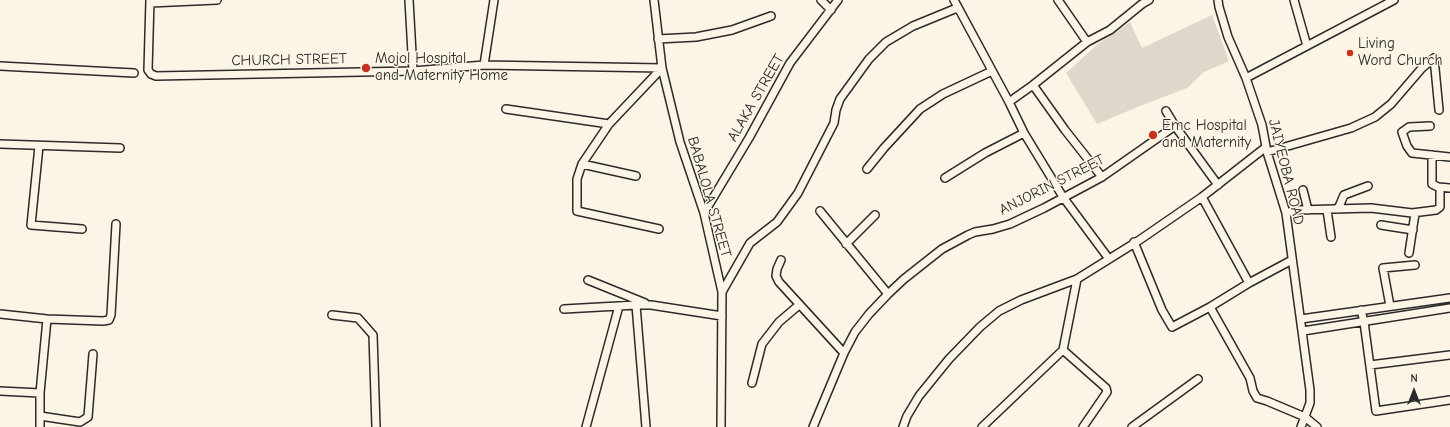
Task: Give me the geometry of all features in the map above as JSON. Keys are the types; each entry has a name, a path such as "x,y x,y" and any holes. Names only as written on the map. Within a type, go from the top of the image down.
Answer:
{"street":[{"path":"150,2 217,0"},
{"path":"410,0 413,71"},
{"path":"484,65 494,0"},
{"name":"BABALOLA STREET","path":"654,0 662,68 680,142 704,213 722,292 721,427"},
{"path":"821,0 831,10"},
{"name":"ALAKA STREET","path":"704,213 749,138 790,63 838,0"},
{"path":"954,0 1024,133 1063,197 1109,259"},
{"path":"1058,0 1087,42"},
{"path":"1009,102 1087,42 1110,30 1141,2 1149,0"},
{"name":"JAIYEOBA ROAD","path":"1218,0 1228,37 1246,78 1262,125 1266,149 1286,213 1310,390 1310,403 1300,427"},
{"path":"1294,0 1307,46"},
{"path":"1246,78 1394,0"},
{"name":"CHURCH STREET","path":"150,2 148,70 151,74 156,76 413,71 484,65 662,68"},
{"path":"722,292 750,243 777,222 798,193 834,123 836,110 840,99 869,58 886,42 913,26 957,8"},
{"path":"658,39 696,37 732,30 771,16"},
{"path":"903,427 907,416 919,396 949,359 980,327 999,311 1077,279 1202,197 1266,149 1351,128 1375,118 1391,104 1422,68 1434,58 1439,110"},
{"path":"0,66 134,73"},
{"path":"659,230 577,211 577,179 582,164 609,124 662,68"},
{"path":"867,169 920,109 943,94 992,70"},
{"path":"1033,85 1064,130 1102,177"},
{"path":"506,109 609,124"},
{"path":"1166,111 1175,126 1218,185"},
{"name":"ANJORIN STREET","path":"813,427 844,353 855,332 869,314 904,279 948,246 975,232 1010,224 1044,208 1102,177 1175,126"},
{"path":"1430,126 1409,127 1402,132 1407,146 1412,153 1450,157"},
{"path":"945,178 985,152 1024,133"},
{"path":"0,144 120,148"},
{"path":"39,146 32,225 82,230"},
{"path":"1432,155 1432,184 1440,188 1450,188"},
{"path":"582,164 636,176"},
{"path":"1338,209 1344,195 1368,186"},
{"path":"1286,213 1297,210 1378,208 1412,213 1436,210 1440,207 1440,188"},
{"path":"1303,190 1308,210"},
{"path":"1202,197 1249,282"},
{"path":"1327,210 1331,237"},
{"path":"820,211 888,294"},
{"path":"1409,253 1415,216 1412,213"},
{"path":"846,244 875,215"},
{"path":"0,314 47,318 109,320 111,315 116,224"},
{"path":"1381,225 1413,230"},
{"path":"1134,242 1162,310 1172,327 1210,307 1249,282 1292,260"},
{"path":"781,260 776,276 779,282 844,353"},
{"path":"1390,306 1384,268 1415,265"},
{"path":"982,427 1063,350 1077,279"},
{"path":"588,280 651,305"},
{"path":"1301,319 1450,298"},
{"path":"1413,303 1415,314"},
{"path":"636,305 646,427"},
{"path":"564,309 651,305 722,316"},
{"path":"752,383 762,344 779,322 799,305"},
{"path":"586,427 619,306"},
{"path":"1210,307 1250,378 1253,391 1257,398 1305,417 1317,427"},
{"path":"1303,331 1450,308"},
{"path":"1361,310 1364,322 1376,411 1450,400"},
{"path":"332,315 358,318 373,335 376,427"},
{"path":"40,427 40,393 47,318"},
{"path":"1063,350 1106,388 1107,392 1082,427"},
{"path":"40,416 80,422 88,417 94,354"},
{"path":"1370,365 1450,355"},
{"path":"1132,427 1198,379"},
{"path":"0,391 40,393"}],"shaded area":[{"path":"1212,15 1229,61 1204,72 1187,88 1097,124 1066,73 1099,43 1130,22 1142,48"}],"place":[{"name":"Living Word Church","path":"1350,53"},
{"name":"Mojol Hospital and Maternity Home","path":"366,68"},
{"name":"Emc Hospital and Maternity","path":"1153,135"}]}
